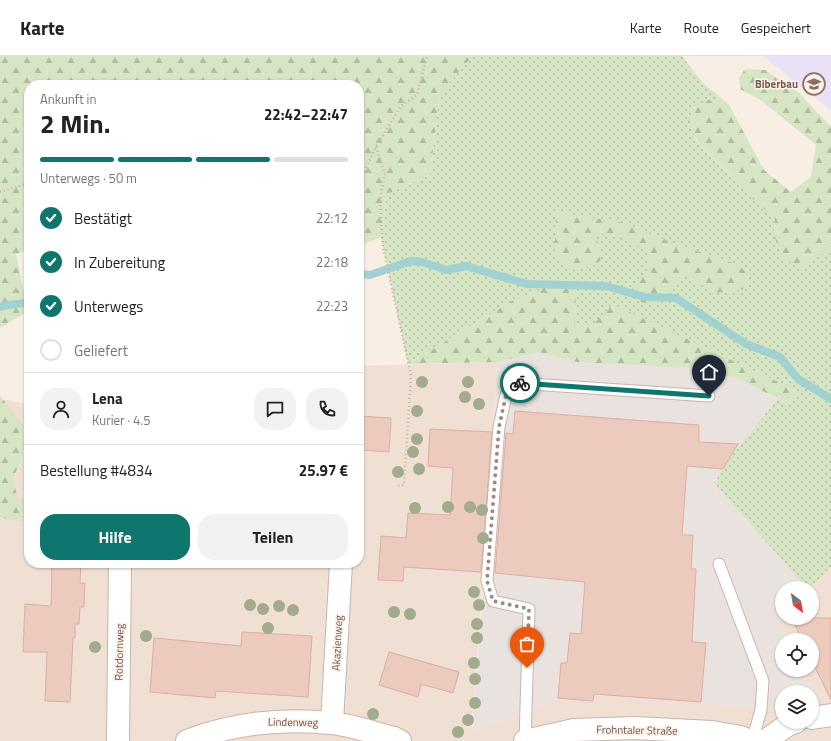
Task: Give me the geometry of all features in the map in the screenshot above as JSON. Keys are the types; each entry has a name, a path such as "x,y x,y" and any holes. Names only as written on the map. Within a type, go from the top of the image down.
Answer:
{"street":[{"name":"Rotdornweg","path":"118,741 120,568"},
{"name":"Akazienweg","path":"332,723 341,568"},
{"path":"819,717 831,715"},
{"name":"Lindenweg","path":"187,741 213,731 270,721 332,723 394,738 400,741"},
{"name":"Frohntaler Straße","path":"525,741 574,730 634,728 712,732 741,737 751,741"},
{"path":"765,741 782,729"}],"lane":[{"path":"525,741 529,609 493,601 487,581 499,427 506,395 516,383 709,396"},
{"path":"719,564 763,682 761,710 751,741"}],"path":[{"path":"364,172 376,147 401,106 417,95 427,56"},
{"path":"376,147 385,173 380,201 383,248 411,375 404,485 396,486"},
{"path":"0,192 24,185"}],"shaded area":[{"name":"Biberbau","path":"763,56 831,56 831,111"},
{"path":"538,351 577,362 689,368 736,378 778,399 735,451 714,483 801,581 775,581 775,625 780,625 784,633 775,633 775,677 806,677 810,685 775,685 775,709 761,710 701,702 594,694 593,701 558,698 472,732 484,573 497,362"},
{"path":"497,362 472,732 558,698 593,701 594,694 701,702 761,710 775,709 775,729 819,729 819,685 810,685 806,677 819,677 819,633 784,633 780,625 819,625 819,581 818,581 831,567 831,741 0,741 0,399 24,403 24,568 364,568 364,366"}],"green space":[{"path":"0,56 473,56 440,93 430,175 387,194 381,237 364,244 364,80 24,80 24,252 16,254 24,292 24,313 0,328"},
{"path":"473,56 682,56 702,82 727,103 708,100 689,122 697,142 775,219 774,235 824,253 831,245 831,567 818,581 801,581 714,483 735,451 778,399 787,403 797,391 677,335 593,324 574,327 510,302 408,364 381,237 387,194 430,175 440,93"},
{"path":"745,69 765,70 798,92 831,127 831,245 824,253 802,268 782,258 774,235 775,219 749,195 698,142 688,122 693,107 708,100 728,103 764,170 791,192 811,177 816,145 762,101 740,89 739,78"},
{"path":"557,212 619,222 684,247 739,265 748,275 745,289 715,293 683,275 657,305 641,302 632,288 647,270 649,251 608,234 591,235 600,245 601,260 591,268 572,270 554,255"},
{"path":"553,284 576,291 574,327 593,324 613,304 797,391 787,403 736,378 689,368 577,362 538,352 497,362 408,364 510,302"},
{"path":"0,396 24,426 24,451 13,479 18,499 24,497 24,520 19,521 0,518"}],"building":[{"path":"515,411 699,425 699,442 738,444 723,469 687,466 682,535 693,535 691,569 696,569 692,642 706,643 701,702 594,694 593,701 558,698 561,663 567,663 570,633 581,634 585,582 495,573 506,433 513,434"},
{"path":"364,416 391,418 389,452 364,450"},
{"path":"430,429 492,432 481,572 404,567 403,581 378,580 381,536 406,538 408,513 450,515 453,468 428,466"},
{"path":"52,568 81,568 80,583 85,583 84,607 80,607 79,624 75,624 70,702 45,701 47,652 23,652 25,604 51,606"},
{"path":"819,618 831,618 831,700 819,675 819,633 799,633 795,625 819,625"},
{"path":"242,632 312,636 308,697 216,691 215,698 150,692 154,638 241,646"},
{"path":"389,652 459,672 453,693 421,684 418,697 379,685"}],"waterway":[{"path":"364,274 370,275 411,261 422,262 447,270 466,266 527,284 606,286 645,297 676,298 746,344 780,357 798,379 831,399"},
{"path":"0,307 24,303"}],"way so far":[{"path":"520,383 516,383 506,395 499,427 487,581 493,601 529,609 527,668"}],"place":[{"name":"Biberbau","path":"814,84"}],"route":[{"path":"520,383 709,396"}]}
